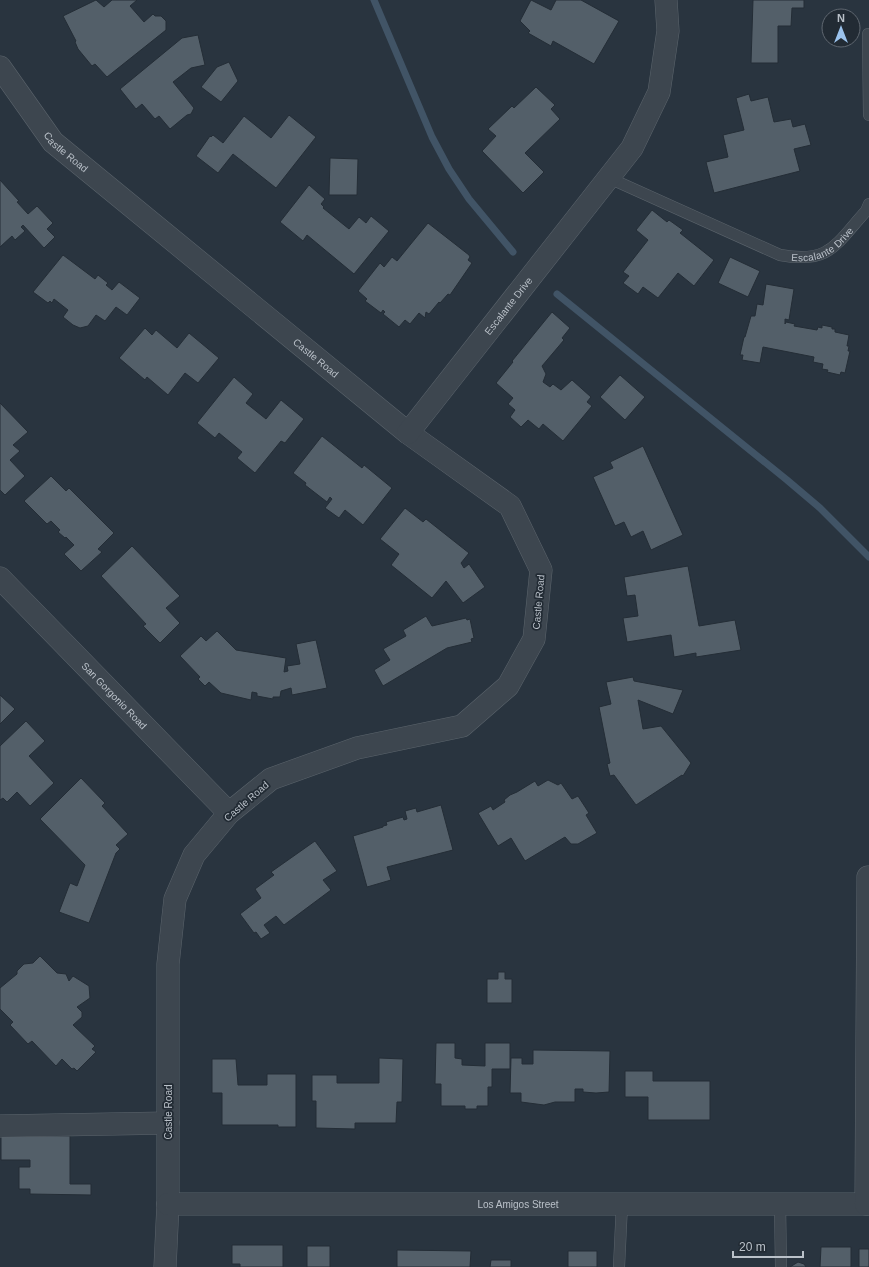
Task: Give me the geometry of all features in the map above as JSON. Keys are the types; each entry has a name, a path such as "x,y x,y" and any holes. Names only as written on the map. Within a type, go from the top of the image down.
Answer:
{"street":[{"name":"Escalante Drive","path":"408,433 632,148 659,92 668,31 666,0"},
{"name":"Castle Road","path":"0,68 53,142 408,433 510,506 541,570 534,639 508,686 462,726 357,748 271,779 229,813 194,855 175,899 168,964 168,1204 165,1267"},
{"name":"San Gorgonio Road","path":"0,578 229,813"},
{"path":"868,877 868,1204"},
{"path":"0,1126 168,1123"},
{"name":"Los Amigos Street","path":"168,1204 868,1204"}],"lane":[{"path":"868,34 869,115"},
{"name":"Escalante Drive","path":"609,178 780,254 797,258 816,257 830,251 866,211 869,204"},
{"path":"619,1267 622,1204"},
{"path":"780,1204 781,1267"}],"building":[{"path":"96,0 104,7 112,0 137,0 130,6 144,22 153,14 155,16 161,16 166,21 166,30 107,77 95,64 92,66 78,49 75,42 76,41 63,16"},
{"path":"531,0 551,10 556,0 581,0 619,21 594,64 553,41 551,46 528,33 530,31 520,21"},
{"path":"753,0 804,0 804,8 792,8 791,26 778,26 778,63 751,63"},
{"path":"198,35 205,65 191,68 173,82 194,108 191,114 187,115 170,129 159,116 155,119 142,104 136,109 120,89 182,38"},
{"path":"229,62 238,81 221,102 201,87 217,67"},
{"path":"536,87 555,105 551,109 560,119 525,153 544,172 523,193 482,151 496,136 488,129 512,106 514,108"},
{"path":"749,94 751,101 768,97 774,122 791,119 793,127 805,124 811,145 794,149 800,171 714,193 706,162 728,157 723,135 744,130 736,98"},
{"path":"289,115 316,137 276,188 233,154 218,173 196,156 210,136 211,137 213,135 223,143 244,116 271,138"},
{"path":"330,158 358,159 357,195 329,195"},
{"path":"0,180 19,201 17,202 28,214 37,206 53,223 47,229 55,237 44,248 23,225 21,227 25,231 15,240 12,236 0,247"},
{"path":"309,185 325,199 321,204 324,207 323,208 349,229 359,217 366,223 371,216 389,231 354,274 307,235 303,241 280,222"},
{"path":"652,210 667,222 669,220 683,230 680,233 714,260 694,286 678,273 658,298 643,287 638,294 623,283 629,276 623,272 648,240 636,230"},
{"path":"428,223 469,255 470,257 468,260 472,263 450,295 448,294 440,303 439,302 429,314 426,312 425,318 419,313 410,324 405,320 399,327 383,314 385,312 383,310 381,313 365,301 367,299 358,291 380,263 384,267 392,257 397,261"},
{"path":"63,255 95,279 98,275 108,283 106,285 112,290 119,282 140,298 127,315 116,307 105,321 96,315 88,326 80,328 73,325 63,317 68,310 54,299 52,303 50,301 48,303 33,292"},
{"path":"730,257 760,271 748,297 718,283"},
{"path":"766,284 794,289 789,320 785,319 785,324 786,322 795,324 794,326 817,330 818,327 822,328 822,325 832,327 832,329 835,329 835,332 849,335 847,346 849,346 848,351 850,351 845,373 841,372 840,375 827,372 828,370 822,369 823,364 813,362 814,357 763,347 760,363 742,360 743,355 740,355 744,337 751,316 755,316 757,304 763,305"},
{"path":"552,312 570,328 562,338 564,340 542,366 546,374 543,382 550,387 553,384 561,390 572,380 591,397 587,402 592,406 563,441 543,424 539,429 528,420 521,427 510,417 515,410 508,404 513,398 496,383"},
{"path":"145,328 152,335 156,330 177,348 189,333 219,358 198,383 185,373 168,395 147,377 145,380 119,358"},
{"path":"620,375 645,397 625,420 600,397"},
{"path":"234,377 253,394 246,403 266,419 281,400 304,419 285,443 281,441 255,473 237,458 242,452 219,433 215,438 197,423"},
{"path":"0,403 28,432 13,445 20,451 10,460 25,476 5,495 0,490"},
{"path":"322,436 362,468 364,465 392,488 363,525 345,510 339,518 325,508 332,499 330,497 327,502 305,485 306,483 293,473"},
{"path":"643,446 683,535 651,550 643,531 631,537 624,522 615,526 593,477 613,468 610,462"},
{"path":"51,476 66,491 69,488 114,533 98,549 102,552 81,571 64,554 74,545 58,532 60,530 51,521 47,524 24,501"},
{"path":"405,508 423,522 426,519 469,553 461,563 464,568 469,564 485,587 463,603 446,581 432,598 391,565 399,554 380,539"},
{"path":"132,546 180,596 166,608 180,623 160,643 143,626 146,624 101,576"},
{"path":"688,566 699,626 735,620 741,650 696,657 696,653 674,657 671,635 627,642 623,618 638,616 635,595 627,596 624,577"},
{"path":"426,616 432,626 466,618 467,620 470,619 474,638 471,639 472,642 447,648 383,686 374,670 390,660 383,649 406,636 403,630"},
{"path":"217,631 236,650 286,658 284,672 288,671 287,666 300,664 296,644 316,640 327,688 292,695 291,688 281,691 280,697 273,697 273,699 257,696 257,693 252,692 251,700 221,693 209,682 205,686 198,679 200,677 180,656 201,636 206,641"},
{"path":"633,677 634,681 683,690 673,714 638,700 643,729 661,726 691,763 683,776 682,775 636,805 614,775 610,776 607,764 610,763 599,707 611,704 606,682"},
{"path":"0,695 15,709 0,724"},
{"path":"26,721 45,741 29,756 54,783 30,806 17,792 7,802 3,798 0,800 0,746"},
{"path":"81,778 105,803 102,806 128,834 116,845 120,849 116,853 89,923 59,912 70,883 77,886 85,865 40,819"},
{"path":"548,780 558,785 561,783 572,799 578,796 589,813 586,815 597,833 578,844 571,844 565,837 525,861 511,838 498,846 478,813 491,806 493,810 505,802 504,800 510,795 535,781 538,786"},
{"path":"441,805 453,850 387,867 391,880 367,887 353,836 383,827 387,825 386,822 403,817 404,820 407,819 405,811 416,808 417,812"},
{"path":"315,841 337,871 323,880 331,890 284,925 276,916 264,925 270,933 261,939 256,932 254,933 240,914 261,898 255,889 274,875 271,872"},
{"path":"40,956 57,973 66,974 69,981 73,976 89,986 90,998 77,1007 82,1012 82,1017 73,1025 95,1046 92,1049 96,1052 77,1071 74,1068 72,1069 62,1059 56,1066 32,1041 28,1044 10,1025 13,1022 0,1009 0,988 17,974 17,971 24,964 33,963"},
{"path":"498,972 505,972 505,979 512,979 512,1003 487,1003 487,979 498,979"},
{"path":"436,1043 455,1043 455,1058 462,1059 462,1065 485,1066 485,1043 510,1043 510,1069 492,1069 492,1087 488,1087 488,1106 477,1106 477,1109 465,1109 465,1106 441,1106 441,1084 435,1084"},
{"path":"533,1050 610,1051 609,1092 583,1092 583,1089 575,1089 575,1102 555,1102 544,1105 521,1102 521,1093 510,1093 511,1058 522,1058 522,1064 533,1064"},
{"path":"379,1058 403,1059 402,1102 397,1102 396,1123 355,1123 355,1129 316,1128 316,1101 312,1101 312,1075 337,1075 337,1083 379,1083"},
{"path":"212,1059 236,1059 238,1085 267,1085 267,1074 296,1074 296,1127 278,1127 278,1125 222,1125 222,1093 212,1093"},
{"path":"625,1071 653,1071 653,1081 710,1081 710,1120 648,1120 648,1097 625,1097"},
{"path":"1,1136 70,1136 70,1184 91,1184 91,1195 30,1194 30,1189 19,1189 19,1167 30,1167 30,1160 1,1160"},
{"path":"232,1245 283,1245 283,1267 240,1267 240,1264 232,1264"},
{"path":"307,1246 330,1246 330,1267 307,1267"},
{"path":"821,1247 851,1247 851,1267 820,1267"},
{"path":"859,1249 869,1249 869,1267 859,1267"},
{"path":"397,1250 471,1251 470,1267 397,1267"},
{"path":"568,1251 597,1251 597,1267 568,1267"},
{"path":"491,1260 511,1260 511,1267 490,1267"},
{"path":"798,1262 804,1264 806,1267 790,1267"}],"waterway":[{"path":"374,0 432,137 449,169 469,199 513,252"},
{"path":"557,294 787,480 820,508 869,557"}]}
